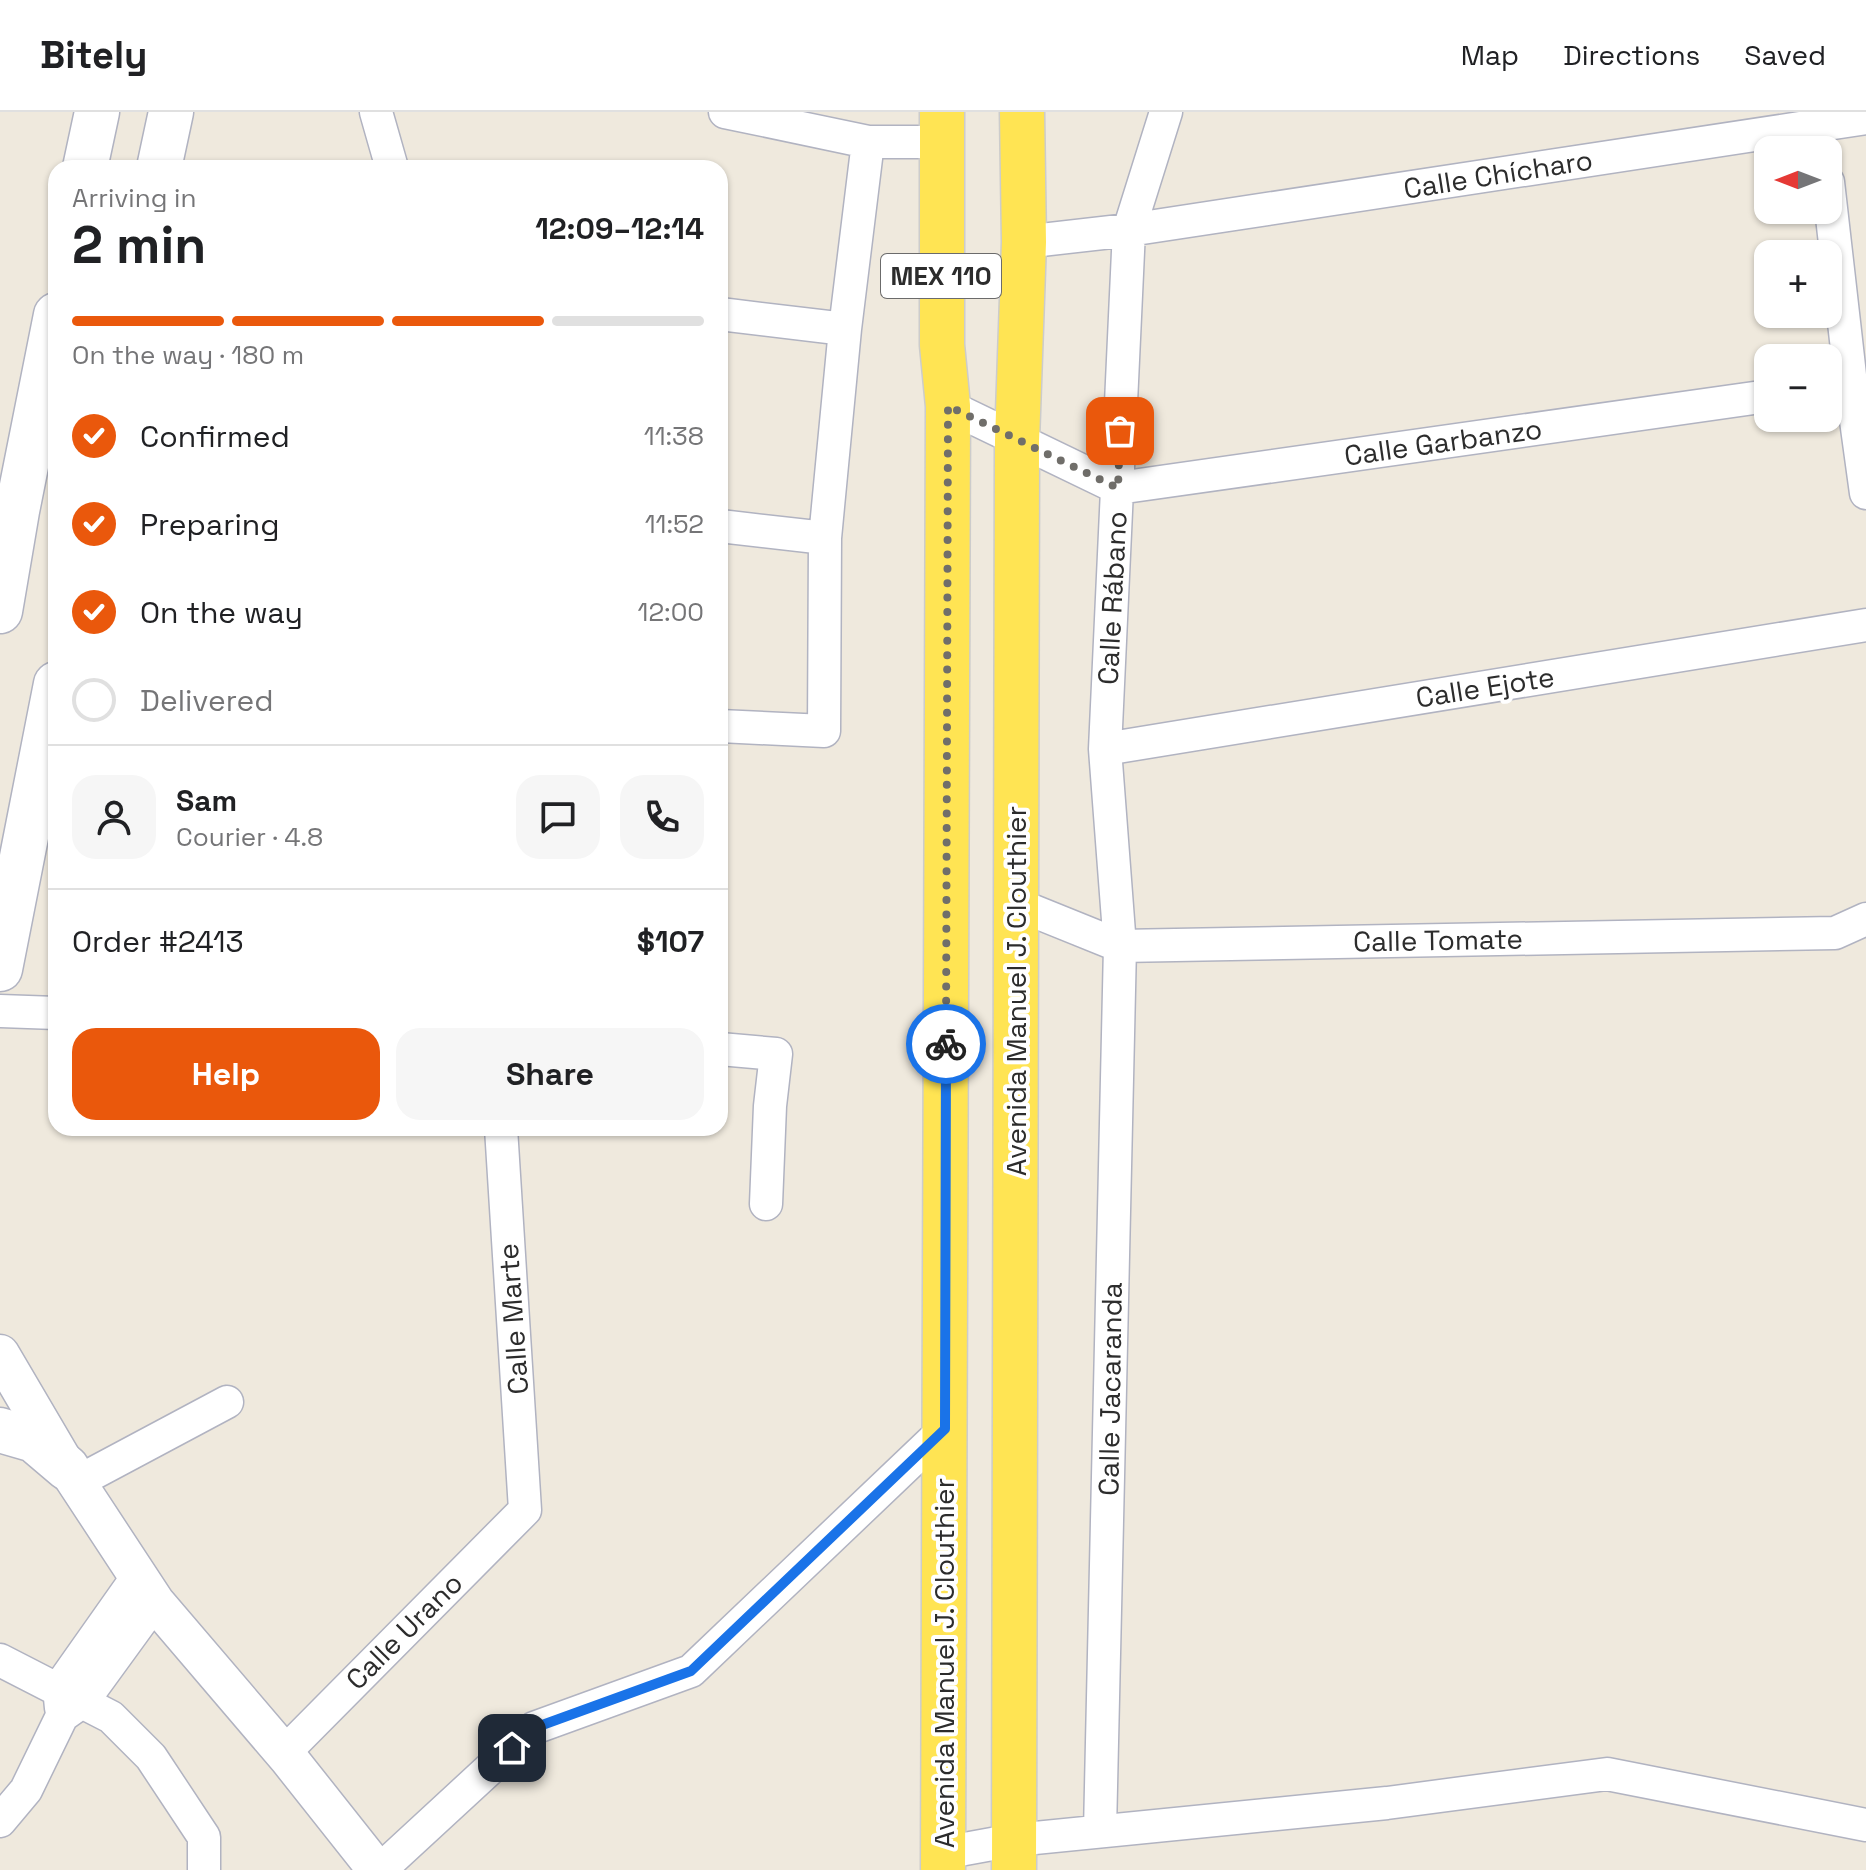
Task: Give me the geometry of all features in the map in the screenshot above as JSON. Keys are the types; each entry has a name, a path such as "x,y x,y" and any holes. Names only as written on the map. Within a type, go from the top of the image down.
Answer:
{"main road":[{"path":"87,160 97,112"},
{"path":"161,160 171,112"},
{"name":"Avenida Manuel J. Clouthier","path":"1014,1855 1017,441 1024,242 1022,112"},
{"name":"Avenida Manuel J. Clouthier","path":"941,127 942,345 948,406 943,1862"},
{"path":"0,611 8,509 48,347"},
{"path":"0,969 48,725"},
{"path":"0,1430 34,1440 72,1475"}],"street":[{"path":"376,112 390,160"},
{"path":"725,112 868,142 941,127"},
{"name":"Calle Rábano","path":"1120,946 1105,749 1129,230 1166,112"},
{"name":"Calle Chícharo","path":"1024,242 1129,230 1822,129 1866,118"},
{"path":"728,726 824,731 825,538 845,329 868,142"},
{"path":"1832,224 1848,385 1866,493"},
{"path":"728,315 845,329"},
{"name":"Calle Garbanzo","path":"1118,488 1754,398"},
{"path":"948,406 1118,488"},
{"path":"728,527 825,538"},
{"name":"Calle Ejote","path":"1105,749 1866,625"},
{"name":"Calle Tomate","path":"1016,904 1120,946 1835,933 1866,919"},
{"name":"Calle Jacaranda","path":"1100,1831 1120,946"},
{"path":"0,1011 48,1013"},
{"path":"728,1050 776,1054 770,1106 766,1204"},
{"name":"Calle Marte","path":"502,1136 525,1510"},
{"path":"0,1354 72,1475 147,1589 372,1861 534,1728 691,1671 945,1429"},
{"path":"72,1475 227,1402"},
{"name":"Calle Urano","path":"286,1756 525,1510"},
{"path":"0,1821 26,1790 68,1701 147,1589"},
{"path":"0,1660 68,1701 111,1717 151,1757 204,1837 204,1870"},
{"path":"943,1862 1014,1855 1100,1831 1387,1803 1607,1774 1866,1825"}],"way so far":[{"path":"946,1044 948,406 1118,488 1120,431"}],"route":[{"path":"512,1748 534,1728 691,1671 945,1429 946,1044"}]}
